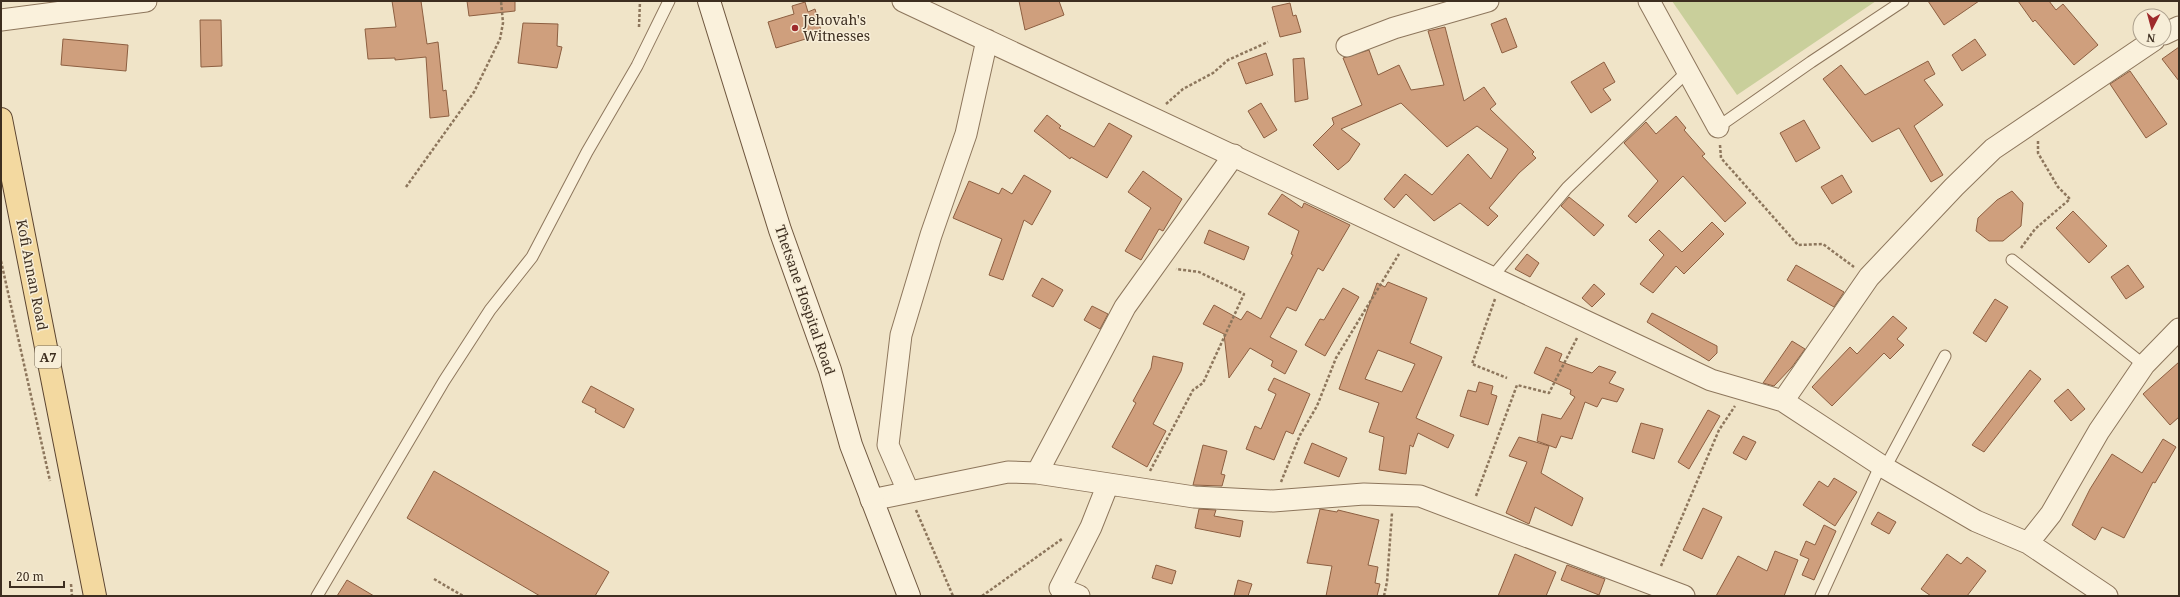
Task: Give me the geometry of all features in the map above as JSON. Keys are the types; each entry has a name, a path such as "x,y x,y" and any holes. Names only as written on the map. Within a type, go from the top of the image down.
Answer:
{"main road":[{"name":"Thetsane Hospital Road","path":"710,1 780,230 830,370 851,445 909,596"},
{"name":"Kofi Annan Road","path":"1,119 95,596"}],"street":[{"path":"1,20 146,1"},
{"path":"903,1 1711,380 1783,401 1883,466 1976,521 2028,543 2107,596"},
{"path":"1347,46 1394,28 1488,1"},
{"path":"1649,1 1718,128"},
{"path":"908,491 888,445 901,335 932,235 966,134 987,40"},
{"path":"1783,401 1869,277 1954,187 1993,149 2038,117 2142,48"},
{"path":"1037,473 1125,307 1152,267 1234,155"},
{"path":"2028,543 2051,514 2099,431 2144,365 2179,329"},
{"path":"871,500 908,491 1008,472 1037,473 1194,497 1273,501 1364,494 1420,496 1684,596"},
{"path":"1079,596 1060,588 1091,527 1108,484"}],"lane":[{"path":"317,596 444,381 490,310 532,257 587,152 637,66 669,1"},
{"path":"1718,128 1811,62 1903,1"},
{"path":"1497,280 1567,188 1688,71"},
{"path":"2012,260 2144,365"},
{"path":"1821,596 1883,466 1945,356"}],"path":[{"path":"406,187 474,92 500,39 503,23 501,1"},
{"path":"1152,117 1183,89 1213,73 1228,60 1268,42"},
{"path":"2012,260 2035,229 2070,199 2058,186 2038,153 2038,117"},
{"path":"1718,128 1721,158 1798,245 1823,244 1869,277"},
{"path":"1273,501 1300,435 1317,406 1336,358 1408,238"},
{"path":"1,261 52,489"},
{"path":"1140,489 1164,447 1193,390 1203,383 1244,294 1199,272 1152,267"},
{"path":"1497,280 1472,364 1507,378"},
{"path":"1469,515 1517,385 1549,392 1586,322"},
{"path":"1653,583 1719,430 1746,390"},
{"path":"908,491 953,596"},
{"path":"1384,596 1387,582 1394,495"},
{"path":"982,596 1064,538"},
{"path":"70,576 72,596"},
{"path":"434,579 463,596"}],"green space":[{"path":"1672,1 1876,1 1737,95"}],"building":[{"path":"392,1 421,1 427,44 438,42 443,91 446,90 449,116 430,118 426,57 395,60 395,58 368,59 365,29 396,27"},
{"path":"467,1 515,1 515,11 469,16"},
{"path":"1019,1 1059,1 1064,15 1025,30"},
{"path":"1928,1 1979,1 1944,25"},
{"path":"2018,1 2049,1 2056,10 2063,4 2098,45 2074,65 2035,20 2033,22"},
{"name":"Jehovah's Witnesses","path":"805,2 808,12 815,9 822,34 776,48 768,22 794,14 792,6"},
{"path":"1290,3 1293,16 1296,15 1301,32 1280,37 1272,7"},
{"path":"1506,18 1517,47 1502,53 1491,24"},
{"path":"200,20 221,20 222,66 201,67"},
{"path":"523,23 558,24 557,46 562,47 557,68 518,63"},
{"path":"1445,27 1464,101 1484,87 1496,104 1490,109 1534,152 1532,154 1536,158 1519,173 1489,208 1498,216 1488,226 1460,203 1434,221 1406,194 1394,208 1384,199 1405,174 1432,195 1468,154 1491,179 1508,149 1477,126 1447,147 1401,103 1341,129 1360,144 1349,161 1338,170 1313,145 1334,124 1332,118 1362,105 1343,58 1369,50 1378,75 1399,65 1411,90 1444,85 1428,31"},
{"path":"63,39 128,45 126,71 61,65"},
{"path":"1975,39 1986,55 1962,71 1952,55"},
{"path":"2179,47 2179,81 2162,59"},
{"path":"1266,53 1273,75 1246,84 1238,63"},
{"path":"1304,58 1308,99 1295,102 1293,59"},
{"path":"1928,61 1935,74 1924,80 1943,105 1914,126 1943,175 1931,182 1899,128 1872,142 1823,79 1841,65 1865,95"},
{"path":"1604,62 1615,82 1603,89 1611,100 1591,113 1571,82"},
{"path":"2130,71 2167,124 2146,138 2110,84"},
{"path":"1261,103 1277,130 1264,138 1248,111"},
{"path":"1047,115 1061,126 1059,128 1094,147 1109,123 1132,136 1107,178 1071,157 1070,159 1034,131"},
{"path":"1676,116 1686,128 1684,130 1705,154 1702,156 1746,203 1725,222 1683,176 1636,223 1628,216 1658,181 1624,143 1646,122 1656,134"},
{"path":"1804,120 1820,148 1796,162 1780,133"},
{"path":"1143,171 1182,199 1163,231 1159,229 1141,260 1125,251 1151,208 1128,192"},
{"path":"1024,175 1051,191 1032,225 1024,220 1003,280 989,275 1002,239 953,218 969,181 999,194 1002,188 1012,194"},
{"path":"1842,175 1852,192 1832,204 1821,187"},
{"path":"2012,191 2023,203 2021,226 2003,241 1989,241 1976,231 1978,218 1997,200"},
{"path":"1282,194 1302,208 1304,203 1350,225 1323,271 1318,268 1296,311 1287,307 1270,337 1297,351 1285,374 1271,366 1273,361 1250,348 1229,378 1224,334 1203,324 1214,305 1241,320 1247,311 1261,319 1293,255 1291,254 1299,231 1268,214"},
{"path":"1569,197 1604,225 1594,236 1561,206"},
{"path":"2073,211 2107,246 2089,263 2056,228"},
{"path":"1712,222 1724,234 1684,274 1676,266 1653,293 1640,284 1664,255 1649,240 1659,230 1682,252"},
{"path":"1209,230 1249,247 1244,260 1204,243"},
{"path":"1527,254 1539,263 1530,277 1515,269"},
{"path":"1796,265 1844,292 1834,307 1787,280"},
{"path":"2128,265 2144,287 2126,299 2111,277"},
{"path":"1042,278 1063,290 1053,307 1032,296"},
{"path":"1388,282 1427,298 1410,343 1442,357 1416,418 1454,435 1448,448 1418,433 1413,447 1410,445 1406,474 1379,470 1384,437 1369,432 1379,403 1339,389 1377,283 1385,287","holes":["1378,350 1415,364 1402,392 1365,379"]},
{"path":"1594,284 1605,294 1592,307 1582,298"},
{"path":"1343,288 1359,297 1325,356 1305,345 1320,319 1324,320"},
{"path":"1995,299 2008,307 1986,342 1973,333"},
{"path":"1092,306 1108,314 1100,329 1084,320"},
{"path":"1652,313 1717,346 1717,353 1709,361 1647,322"},
{"path":"1893,316 1907,328 1897,339 1904,345 1890,359 1884,353 1832,406 1812,387 1850,347 1857,354"},
{"path":"1792,341 1805,349 1792,367 1774,386 1763,383"},
{"path":"1546,347 1562,354 1559,361 1592,373 1599,366 1616,372 1609,383 1624,389 1617,402 1602,398 1597,407 1585,402 1572,439 1561,436 1556,448 1537,441 1542,414 1561,419 1575,397 1570,394 1571,390 1534,373"},
{"path":"1153,356 1183,363 1181,371 1153,424 1166,431 1147,467 1112,447 1136,403 1133,401 1151,368"},
{"path":"2179,362 2179,417 2170,425 2143,394"},
{"path":"2030,370 2041,379 1984,452 1972,445"},
{"path":"1274,378 1310,394 1293,434 1286,431 1274,460 1246,449 1255,426 1261,429 1276,394 1268,390"},
{"path":"1479,382 1493,386 1491,394 1497,396 1488,425 1460,416 1468,390 1476,392"},
{"path":"591,386 634,409 624,428 595,412 596,409 582,402"},
{"path":"2068,389 2085,409 2071,421 2054,401"},
{"path":"1708,410 1720,416 1689,469 1678,462"},
{"path":"1641,423 1663,429 1654,459 1632,452"},
{"path":"1743,436 1756,442 1746,460 1733,453"},
{"path":"1519,437 1549,446 1541,473 1583,498 1572,526 1535,507 1529,524 1506,513 1527,462 1509,456"},
{"path":"2163,439 2176,447 2155,483 2153,482 2124,538 2102,527 2095,540 2072,525 2090,489 2112,454 2142,473"},
{"path":"1312,443 1347,458 1339,477 1304,463"},
{"path":"1203,445 1227,451 1221,474 1225,475 1222,486 1193,485"},
{"path":"434,471 609,572 595,596 540,596 407,518"},
{"path":"1834,478 1857,492 1835,526 1803,505 1819,481 1828,487"},
{"path":"1703,508 1722,517 1702,559 1683,550"},
{"path":"1199,509 1216,510 1214,516 1243,521 1240,537 1195,528"},
{"path":"1320,509 1337,512 1338,510 1379,520 1368,565 1378,567 1375,583 1380,584 1377,596 1326,596 1332,566 1307,563"},
{"path":"1878,512 1896,522 1889,534 1871,524"},
{"path":"1824,525 1836,531 1814,580 1802,575 1809,559 1800,555 1806,541 1815,545"},
{"path":"1775,551 1798,560 1784,596 1716,596 1738,556 1767,571"},
{"path":"1515,554 1556,572 1546,596 1498,596"},
{"path":"1947,554 1961,564 1967,557 1986,571 1967,596 1931,596 1921,589"},
{"path":"1156,565 1176,571 1172,584 1152,578"},
{"path":"1567,565 1605,579 1599,595 1561,580"},
{"path":"347,580 374,596 337,596"},
{"path":"1238,580 1252,584 1248,596 1234,596"}],"place":[{"name":"Jehovah's Witnesses","path":"795,28"}]}
